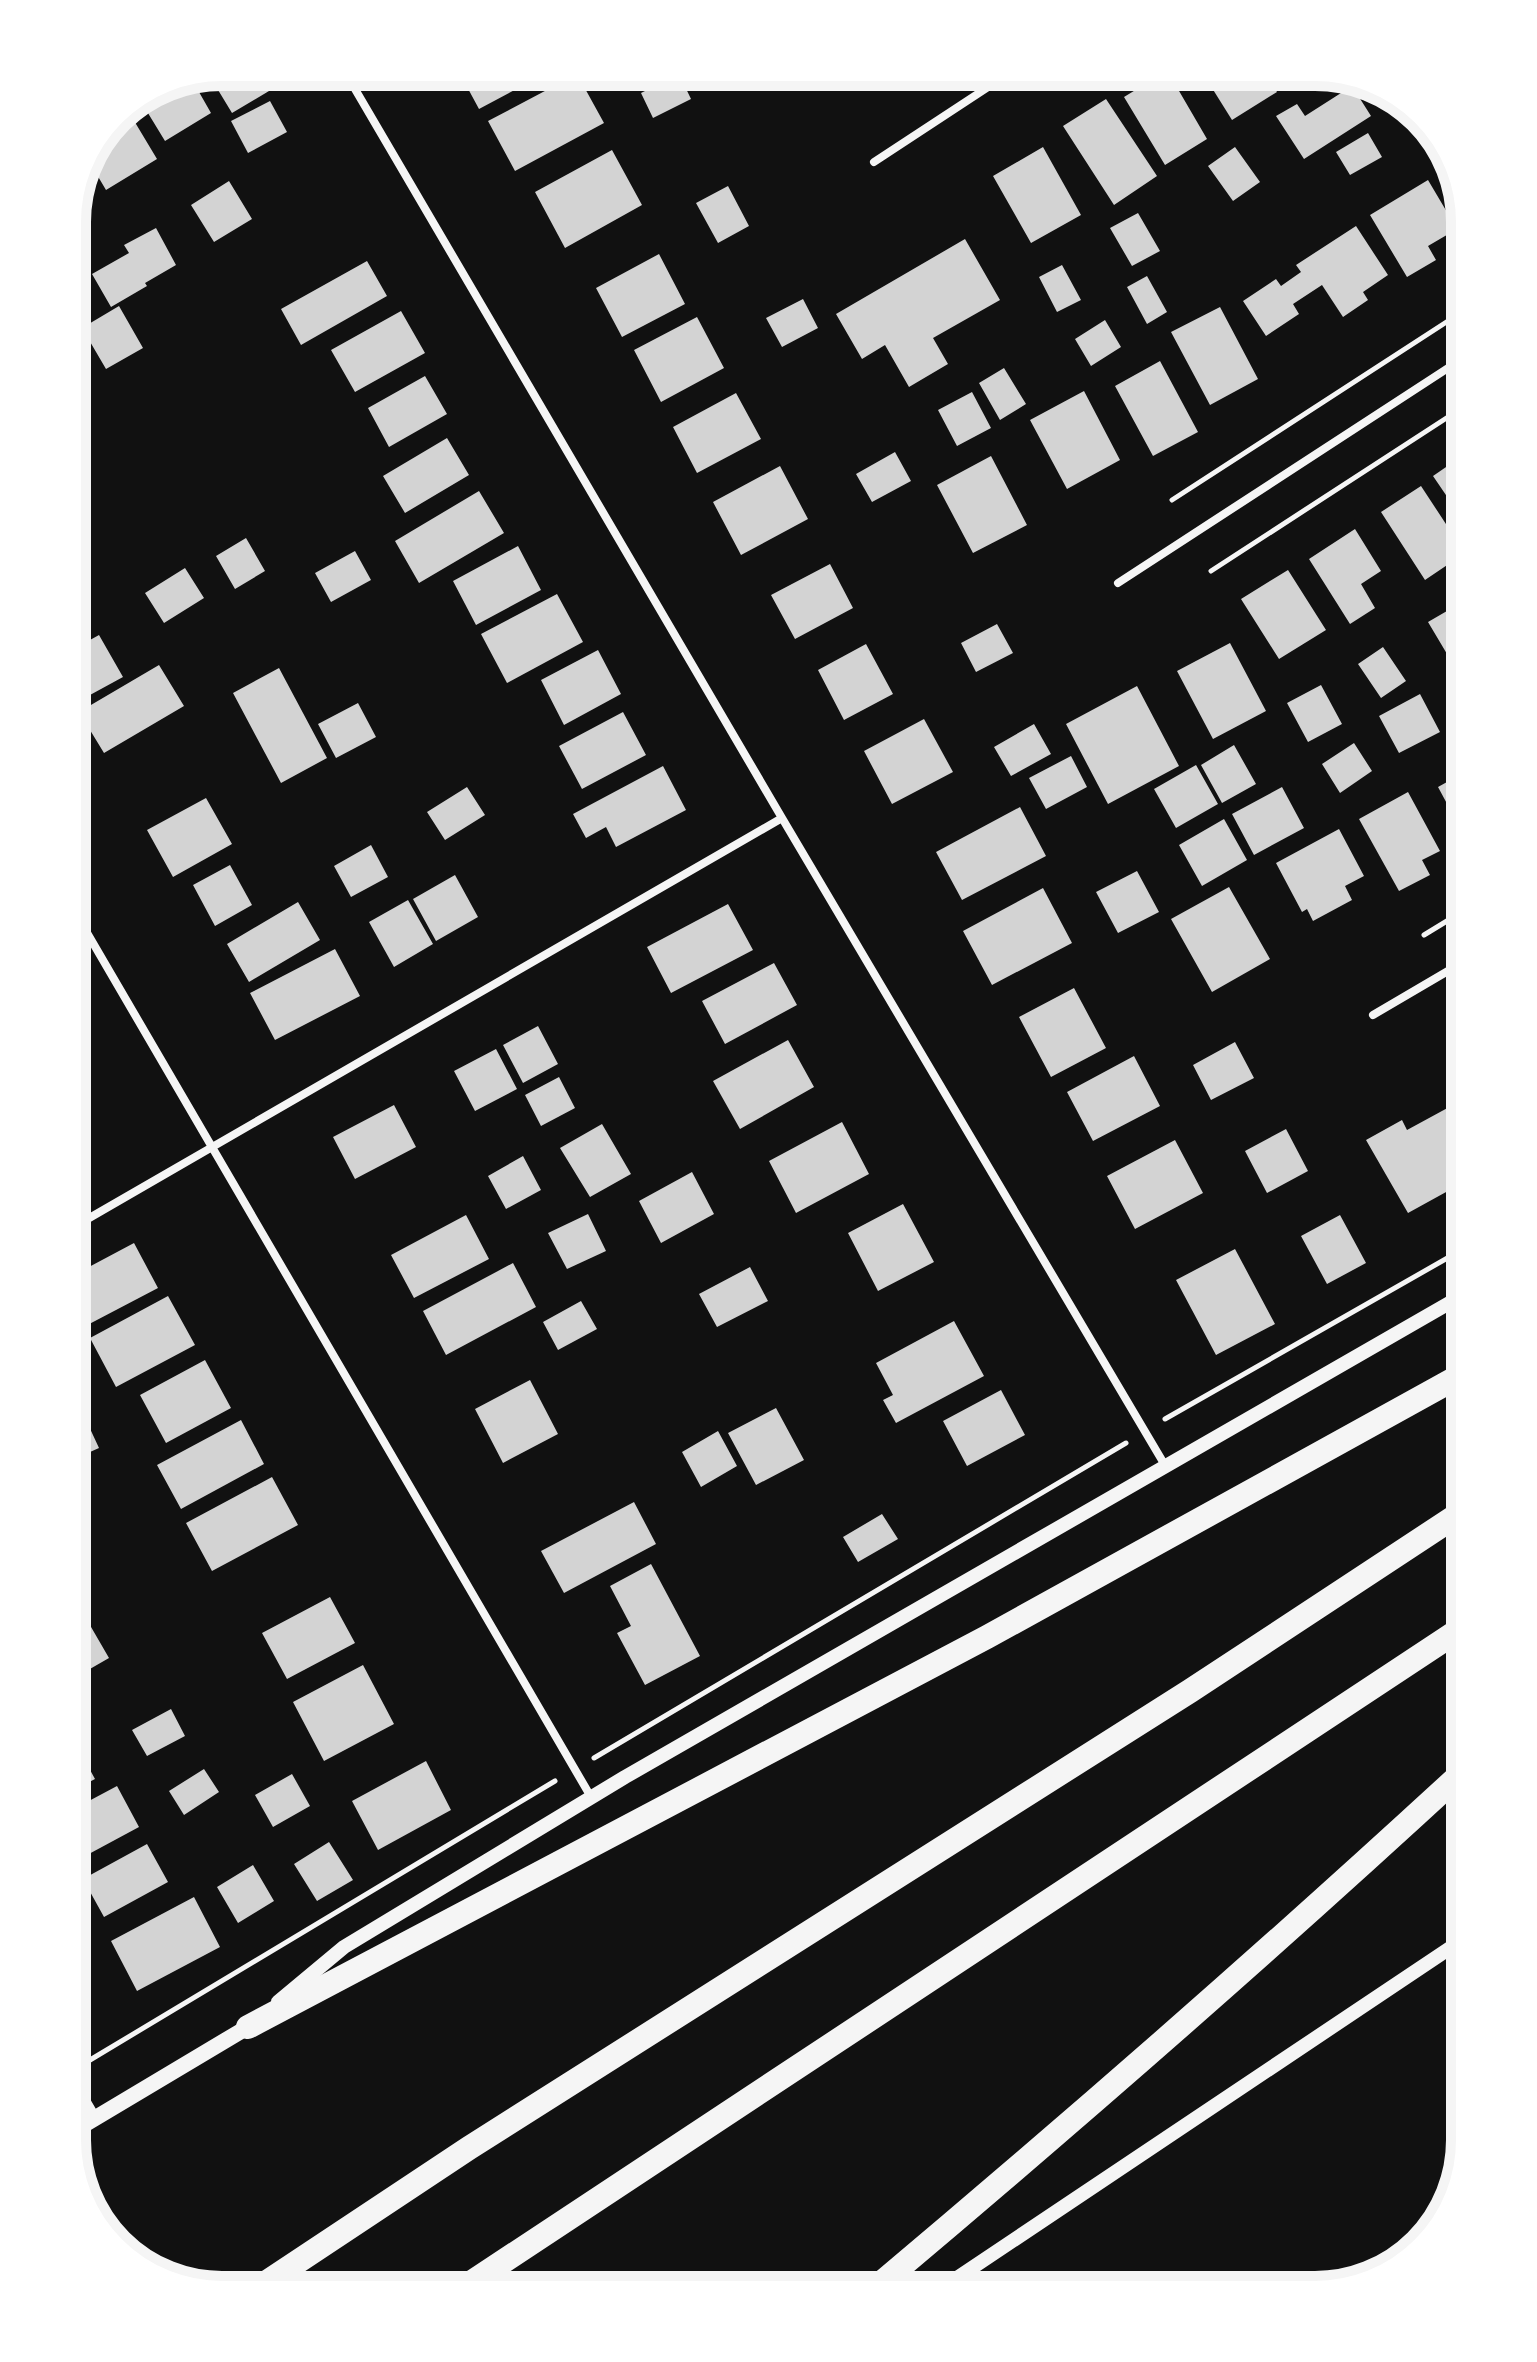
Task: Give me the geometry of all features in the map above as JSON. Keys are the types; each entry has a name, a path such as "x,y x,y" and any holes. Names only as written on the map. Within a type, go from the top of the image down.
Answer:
{"highway":[{"path":"248,2027 987,1637 1451,1381"},
{"path":"276,2276 483,2140 1190,1691 1451,1519"},
{"path":"481,2276 1451,1635"},
{"path":"890,2276 1068,2126 1451,1783"}],"main road":[{"path":"86,2123 248,2027"}],"street":[{"path":"353,86 1166,1467"},
{"path":"874,162 990,86"},
{"path":"1118,583 1451,366"},
{"path":"86,1220 782,818"},
{"path":"86,931 591,1797"},
{"path":"1373,1015 1451,969"},
{"path":"248,2027 344,1947 591,1797 1451,1302"},
{"path":"960,2276 1451,1947"},
{"path":"86,2100 96,2117"}],"path":[{"path":"1172,500 1451,319"},
{"path":"1211,571 1451,415"},
{"path":"1424,935 1451,919"},
{"path":"86,2063 1145,1432 1451,1256"}],"building":[{"path":"277,86 232,113 216,87"},
{"path":"467,86 522,86 479,109"},
{"path":"554,86 584,86 604,123 515,171 488,121"},
{"path":"655,86 685,86 691,99 653,118 641,93"},
{"path":"1142,86 1176,86 1207,139 1165,165 1124,97"},
{"path":"1211,86 1273,86 1277,92 1232,120"},
{"path":"197,89 211,113 165,141 146,110 170,96"},
{"path":"1346,90 1356,93 1371,116 1304,159 1276,116 1297,104 1305,116"},
{"path":"1106,99 1157,176 1114,205 1063,126"},
{"path":"270,101 287,132 248,153 231,121"},
{"path":"134,120 157,159 106,190 96,170 109,147"},
{"path":"1368,133 1382,157 1350,175 1336,152"},
{"path":"1043,147 1081,215 1031,243 993,176"},
{"path":"1235,147 1260,182 1233,201 1208,166"},
{"path":"612,150 642,205 565,248 535,192"},
{"path":"1428,180 1451,218 1451,233 1428,246 1436,260 1407,277 1370,215"},
{"path":"229,181 252,219 214,242 191,205"},
{"path":"728,186 749,226 718,243 696,203"},
{"path":"1138,213 1160,251 1132,266 1110,228"},
{"path":"1356,226 1388,275 1363,292 1368,300 1343,317 1322,285 1293,304 1299,314 1266,336 1243,301 1276,279 1281,286 1301,272 1296,265"},
{"path":"156,228 176,265 111,307 92,274 129,253 124,245"},
{"path":"965,239 1000,300 933,338 948,364 909,387 885,345 862,359 836,314"},
{"path":"659,254 685,304 622,337 596,288"},
{"path":"367,261 387,296 301,345 281,309"},
{"path":"1062,265 1081,300 1057,312 1039,277"},
{"path":"1147,276 1167,312 1147,324 1127,287"},
{"path":"803,299 818,328 782,347 766,318"},
{"path":"119,306 143,348 106,369 86,335 86,326"},
{"path":"1220,307 1258,379 1210,405 1171,332"},
{"path":"401,311 425,353 355,392 331,350"},
{"path":"697,317 724,368 661,402 634,350"},
{"path":"1105,320 1121,347 1091,366 1075,339"},
{"path":"1160,361 1198,432 1153,456 1115,386"},
{"path":"1004,368 1026,404 1000,420 979,383"},
{"path":"425,376 447,414 389,447 368,408"},
{"path":"1084,391 1120,460 1067,489 1030,420"},
{"path":"972,392 991,428 957,446 938,410"},
{"path":"736,393 761,439 697,473 673,427"},
{"path":"447,438 469,475 405,513 383,476"},
{"path":"895,452 911,481 872,502 856,474"},
{"path":"991,456 1027,525 973,553 937,485"},
{"path":"1451,464 1451,502 1433,476"},
{"path":"780,466 808,519 741,555 713,502"},
{"path":"1421,486 1451,532 1451,562 1425,580 1381,512"},
{"path":"479,491 504,533 419,583 395,541"},
{"path":"1355,529 1381,571 1361,584 1375,608 1350,624 1309,559"},
{"path":"246,538 265,571 235,589 216,556"},
{"path":"518,546 541,590 476,625 453,581"},
{"path":"355,551 371,580 331,602 315,573"},
{"path":"830,564 853,608 795,639 771,595"},
{"path":"185,568 204,598 164,623 145,593"},
{"path":"1288,570 1326,630 1279,659 1241,599"},
{"path":"557,594 583,642 507,683 481,634"},
{"path":"1451,609 1451,658 1450,659 1428,622"},
{"path":"997,624 1013,653 976,672 961,643"},
{"path":"99,635 123,677 86,697 86,642"},
{"path":"1230,643 1266,711 1213,739 1177,671"},
{"path":"866,644 893,694 844,720 818,670"},
{"path":"1383,647 1406,681 1381,698 1358,664"},
{"path":"598,650 621,694 564,725 541,680"},
{"path":"159,665 184,706 104,753 86,723 86,708"},
{"path":"279,668 327,758 281,783 233,693"},
{"path":"1321,685 1342,724 1308,742 1287,703"},
{"path":"1137,686 1179,766 1108,804 1066,724"},
{"path":"1420,694 1440,732 1399,753 1379,716"},
{"path":"358,703 376,737 336,758 318,724"},
{"path":"623,712 646,755 582,789 559,746"},
{"path":"924,719 953,772 892,804 864,751"},
{"path":"1034,724 1051,754 1011,776 994,747"},
{"path":"1354,743 1372,771 1340,793 1322,764"},
{"path":"1234,745 1256,784 1222,803 1201,765"},
{"path":"1071,756 1087,787 1046,809 1029,778"},
{"path":"1196,765 1218,804 1176,828 1154,789"},
{"path":"663,766 686,810 616,847 606,827 586,838 573,814"},
{"path":"1451,780 1451,811 1438,787"},
{"path":"467,787 485,815 445,840 427,812"},
{"path":"1282,787 1304,828 1254,855 1232,814"},
{"path":"1408,792 1440,851 1422,860 1430,875 1399,891 1359,819"},
{"path":"206,798 232,844 173,877 147,830"},
{"path":"1020,807 1046,856 962,900 936,852"},
{"path":"1224,819 1247,860 1202,886 1179,845"},
{"path":"1339,829 1364,876 1345,886 1352,900 1313,921 1307,909 1302,912 1276,863"},
{"path":"371,845 388,877 351,897 334,866"},
{"path":"230,865 252,905 215,926 193,885"},
{"path":"1137,871 1159,912 1118,933 1096,892"},
{"path":"455,875 478,917 436,941 413,899"},
{"path":"1229,887 1270,959 1212,992 1171,919"},
{"path":"1043,888 1072,943 992,985 963,931"},
{"path":"408,900 433,944 394,967 369,922"},
{"path":"298,902 320,940 249,982 227,944"},
{"path":"728,904 753,950 671,993 647,947"},
{"path":"335,949 360,996 275,1040 250,993"},
{"path":"774,963 797,1005 725,1044 702,1001"},
{"path":"1074,988 1106,1048 1051,1077 1019,1017"},
{"path":"538,1026 558,1064 523,1083 503,1045"},
{"path":"788,1040 814,1087 740,1129 713,1081"},
{"path":"1235,1042 1254,1078 1211,1100 1193,1065"},
{"path":"496,1049 517,1089 475,1111 454,1071"},
{"path":"1134,1056 1160,1106 1093,1141 1067,1092"},
{"path":"559,1077 575,1108 541,1126 525,1095"},
{"path":"394,1105 416,1147 355,1179 333,1137"},
{"path":"1451,1106 1451,1189 1408,1213 1366,1140 1402,1120 1407,1130"},
{"path":"842,1122 869,1174 796,1213 769,1161"},
{"path":"602,1124 631,1174 590,1197 560,1148"},
{"path":"1286,1129 1308,1171 1267,1193 1245,1151"},
{"path":"1175,1140 1203,1193 1135,1229 1107,1176"},
{"path":"523,1156 541,1190 506,1209 488,1176"},
{"path":"692,1172 714,1214 661,1243 639,1201"},
{"path":"903,1204 934,1262 878,1291 848,1233"},
{"path":"588,1214 606,1251 567,1269 548,1233"},
{"path":"466,1215 489,1259 414,1298 391,1255"},
{"path":"1340,1215 1366,1263 1327,1284 1301,1236"},
{"path":"134,1243 158,1288 86,1326 86,1269"},
{"path":"1235,1249 1275,1324 1216,1355 1176,1280"},
{"path":"513,1263 536,1307 446,1355 423,1311"},
{"path":"750,1267 768,1301 717,1327 699,1294"},
{"path":"168,1296 195,1345 116,1387 90,1338"},
{"path":"581,1301 597,1329 558,1350 543,1322"},
{"path":"954,1321 984,1376 896,1423 883,1400 893,1395 876,1363"},
{"path":"205,1360 231,1408 166,1443 140,1395"},
{"path":"530,1380 558,1434 503,1463 475,1409"},
{"path":"1001,1390 1025,1435 967,1466 943,1421"},
{"path":"776,1408 804,1460 756,1485 728,1433"},
{"path":"86,1420 99,1448 86,1454"},
{"path":"241,1420 264,1464 181,1509 157,1465"},
{"path":"718,1431 737,1466 701,1487 682,1452"},
{"path":"272,1477 298,1525 212,1571 186,1523"},
{"path":"634,1502 656,1544 564,1593 541,1551"},
{"path":"882,1514 898,1539 858,1562 843,1537"},
{"path":"651,1564 700,1656 645,1685 617,1633 631,1626 610,1586"},
{"path":"330,1597 355,1643 287,1679 262,1633"},
{"path":"86,1621 109,1658 86,1671"},
{"path":"363,1665 394,1724 324,1761 293,1702"},
{"path":"171,1709 185,1736 147,1756 132,1730"},
{"path":"426,1761 451,1810 378,1850 352,1801"},
{"path":"86,1763 95,1779 86,1784"},
{"path":"204,1769 219,1792 184,1815 169,1791"},
{"path":"292,1774 310,1806 273,1827 255,1795"},
{"path":"117,1786 139,1827 86,1856 86,1803"},
{"path":"329,1842 353,1880 317,1901 294,1864"},
{"path":"147,1844 168,1882 104,1917 86,1884 86,1877"},
{"path":"253,1865 274,1901 238,1923 217,1887"},
{"path":"194,1897 220,1947 137,1991 111,1941"}]}
